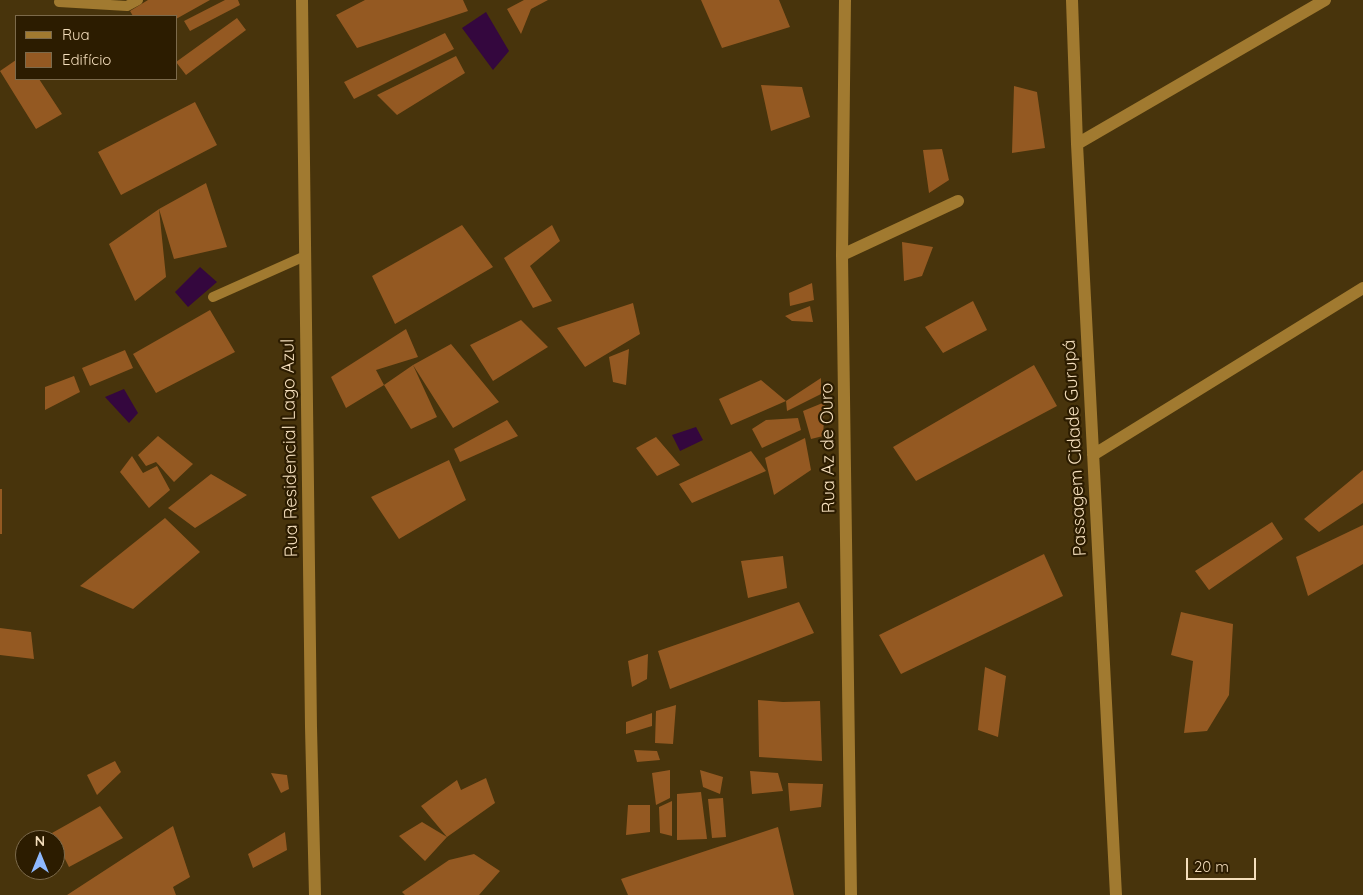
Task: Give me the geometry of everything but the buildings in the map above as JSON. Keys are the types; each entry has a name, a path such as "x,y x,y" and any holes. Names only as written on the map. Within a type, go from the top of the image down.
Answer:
{"street":[{"name":"Rua Residencial Lago Azul","path":"302,0 315,895"},
{"name":"Rua Az de Ouro","path":"845,0 842,255 851,895"},
{"name":"Passagem Cidade Gurupá","path":"1072,0 1077,144 1116,895"},
{"path":"1077,144 1325,0"},
{"path":"842,255 958,201"},
{"path":"1093,455 1363,288"}],"lane":[{"path":"59,2 127,6 138,0"},
{"path":"213,298 305,256"}],"shaded area":[{"path":"486,12 509,51 493,70 462,28"},
{"path":"200,267 217,282 188,307 175,292"},
{"path":"124,389 138,413 129,423 105,397"},
{"path":"696,427 703,440 680,451 672,435"}]}
